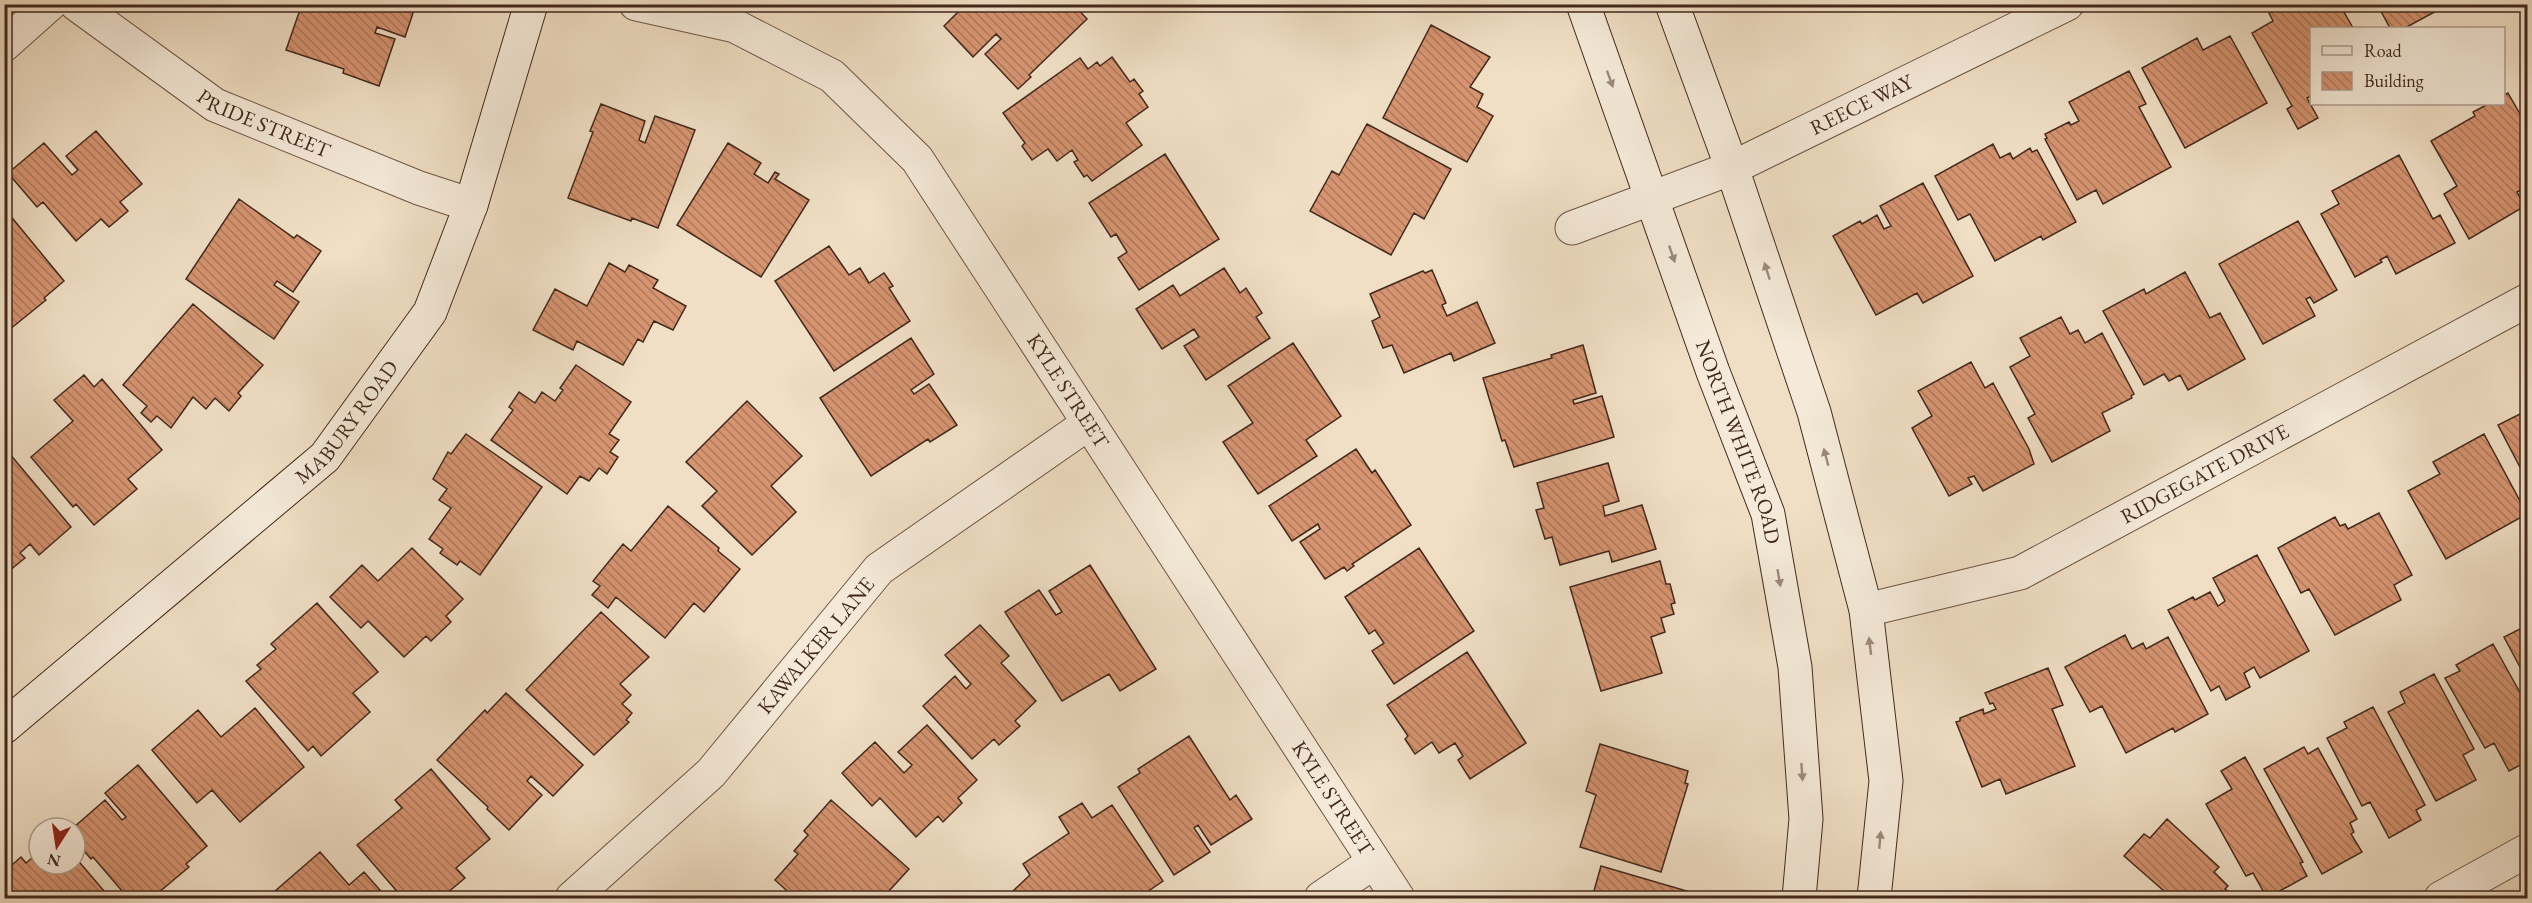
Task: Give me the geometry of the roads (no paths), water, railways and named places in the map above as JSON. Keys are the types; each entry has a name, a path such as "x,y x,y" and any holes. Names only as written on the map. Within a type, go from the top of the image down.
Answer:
{"street":[{"path":"4,45 50,4"},
{"name":"PRIDE STREET","path":"75,4 215,105 419,188 471,205"},
{"name":"MABURY ROAD","path":"4,727 325,457 430,312 471,205 531,4"},
{"name":"KYLE STREET","path":"636,4 735,26 832,76 917,159 1398,898"},
{"name":"NORTH WHITE ROAD","path":"1583,4 1713,372 1768,514 1795,667 1806,819 1799,898"},
{"path":"1672,4 1732,168 1814,412 1866,610 1886,781 1874,898"},
{"name":"REECE WAY","path":"1572,228 1732,168 2067,4"},
{"name":"RIDGEGATE DRIVE","path":"1866,610 2020,573 2528,300"},
{"name":"KAWALKER LANE","path":"572,898 711,773 879,569 1089,423"},
{"path":"2441,898 2528,850"},
{"path":"1321,898 1374,862"}]}
